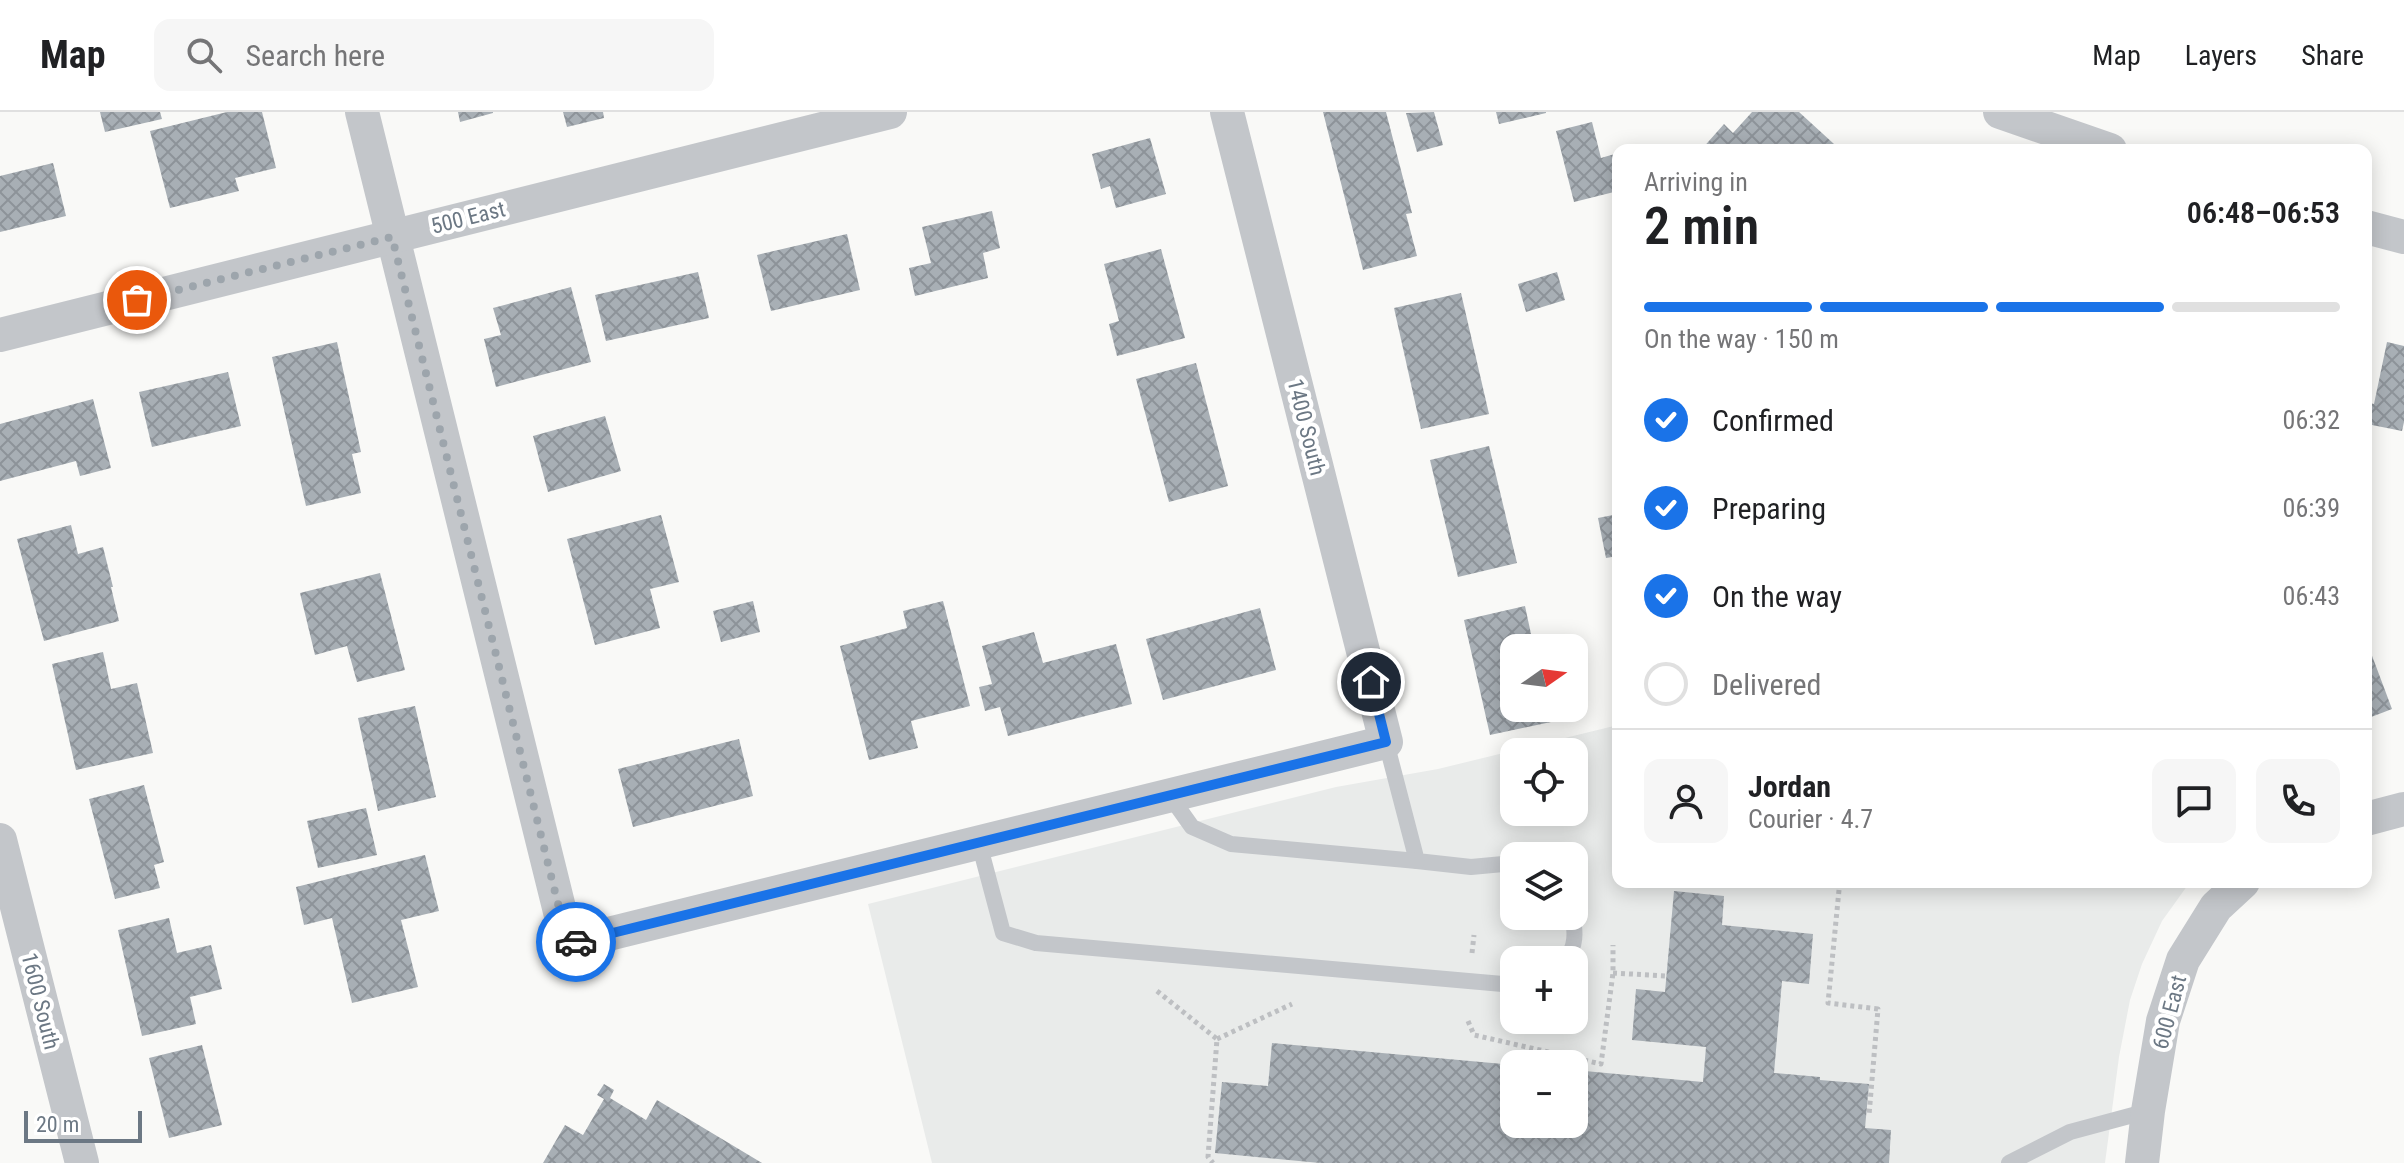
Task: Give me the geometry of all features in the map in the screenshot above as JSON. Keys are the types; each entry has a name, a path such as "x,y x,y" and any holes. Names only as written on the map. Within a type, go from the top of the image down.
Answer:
{"street":[{"path":"362,112 568,944 1386,742"},
{"name":"500 East","path":"0,335 890,112"},
{"name":"1400 South","path":"1227,112 1386,742"},
{"path":"2000,112 2084,144"},
{"path":"2372,229 2404,237"},
{"path":"2372,817 2404,809"},
{"name":"1600 South","path":"0,840 82,1163"},
{"name":"600 East","path":"2142,1163 2163,1021 2183,960 2216,907 2237,888"}],"lane":[{"path":"1386,742 1417,861"},
{"path":"1170,796 1192,827 1231,844 1471,867 1500,864"},
{"path":"979,843 1003,933 1036,943 1500,984"},
{"path":"2009,1163 2070,1132 2148,1111"}],"path":[{"path":"1839,890 1828,1003 1878,1009 1869,1115"},
{"path":"1471,962 1474,935"},
{"path":"1468,1021 1474,1035 1601,1064 1613,973 1613,945"},
{"path":"1613,973 1667,976"},
{"path":"1157,991 1217,1039"},
{"path":"1217,1039 1292,1004"},
{"path":"1213,1163 1208,1157 1217,1039"}],"shaded area":[{"path":"1612,726 1612,888 2186,888 2162,921 2130,1000 2105,1163 932,1163 868,904 1336,787 1438,769 1500,754 1500,826 1588,826 1588,738 1565,738"}],"building":[{"path":"100,112 160,112 162,119 105,132"},
{"path":"227,112 262,112 276,168 235,178 239,191 170,208 150,131"},
{"path":"458,112 493,112 493,113 460,122"},
{"path":"563,112 603,112 604,118 567,127"},
{"path":"1323,112 1386,112 1412,213 1406,214 1417,256 1363,270"},
{"path":"1434,112 1443,145 1417,152 1406,113"},
{"path":"1496,112 1546,112 1546,113 1499,124"},
{"path":"1752,112 1799,112 1834,144 1706,144 1724,124 1733,133"},
{"path":"1592,122 1601,158 1612,155 1612,192 1574,202 1556,131"},
{"path":"1150,138 1166,194 1116,208 1110,186 1101,189 1092,154"},
{"path":"53,163 66,216 0,232 0,176"},
{"path":"992,211 1000,248 983,253 988,278 915,296 909,268 931,263 922,227"},
{"path":"847,234 860,290 771,311 757,255"},
{"path":"1161,249 1185,338 1117,356 1109,324 1119,321 1104,264"},
{"path":"698,272 709,318 606,341 595,295"},
{"path":"1557,272 1565,300 1526,312 1518,284"},
{"path":"571,287 591,362 496,387 484,339 501,335 493,308"},
{"path":"1461,293 1489,414 1421,429 1394,308"},
{"path":"337,342 361,452 352,454 361,493 306,506 272,357"},
{"path":"2387,342 2404,346 2402,431 2372,425"},
{"path":"1196,363 1228,486 1169,502 1136,379"},
{"path":"228,372 241,426 152,447 139,392"},
{"path":"93,399 111,468 80,476 76,461 0,481 0,424"},
{"path":"605,416 621,471 548,492 533,436"},
{"path":"1489,446 1517,563 1458,577 1430,460"},
{"path":"661,515 679,582 650,589 660,628 595,645 567,539"},
{"path":"1612,515 1612,557 1606,558 1598,518"},
{"path":"71,525 78,554 103,547 119,621 44,641 17,539"},
{"path":"380,573 405,670 357,682 347,646 315,655 300,593"},
{"path":"753,601 760,632 721,642 713,611"},
{"path":"943,601 970,706 911,721 918,748 869,760 840,646 907,628 903,611"},
{"path":"1525,606 1531,634 1500,634 1500,722 1551,722 1490,735 1464,620"},
{"path":"1260,608 1276,670 1163,700 1146,639"},
{"path":"1034,632 1043,663 1116,644 1132,704 1008,736 1000,707 985,711 979,687 992,684 982,646"},
{"path":"103,652 111,689 137,683 153,753 76,770 52,664"},
{"path":"2372,656 2392,709 2372,717"},
{"path":"415,706 436,797 378,811 358,718"},
{"path":"739,739 753,796 633,827 618,769"},
{"path":"144,785 164,862 154,865 160,888 115,899 89,799"},
{"path":"366,808 377,855 318,868 307,821"},
{"path":"425,855 439,911 401,920 418,987 352,1003 332,918 304,925 296,887"},
{"path":"1674,891 1724,896 1722,925 1813,934 1809,984 1782,981 1774,1073 1869,1084 1865,1128 1891,1130 1889,1163 1320,1163 1215,1153 1222,1082 1268,1086 1272,1043 1500,1064 1500,1138 1588,1138 1588,1071 1703,1082 1706,1047 1632,1040 1636,989 1665,992"},
{"path":"169,918 177,953 211,945 222,989 190,997 196,1024 142,1036 118,930"},
{"path":"202,1045 222,1125 169,1138 149,1058"},
{"path":"604,1084 614,1090 610,1098 646,1120 657,1100 762,1163 543,1163 565,1125 583,1135 604,1099 597,1095"}],"way so far":[{"path":"137,300 392,237 568,944 576,942"}],"route":[{"path":"576,942 1386,742 1371,682"}]}
